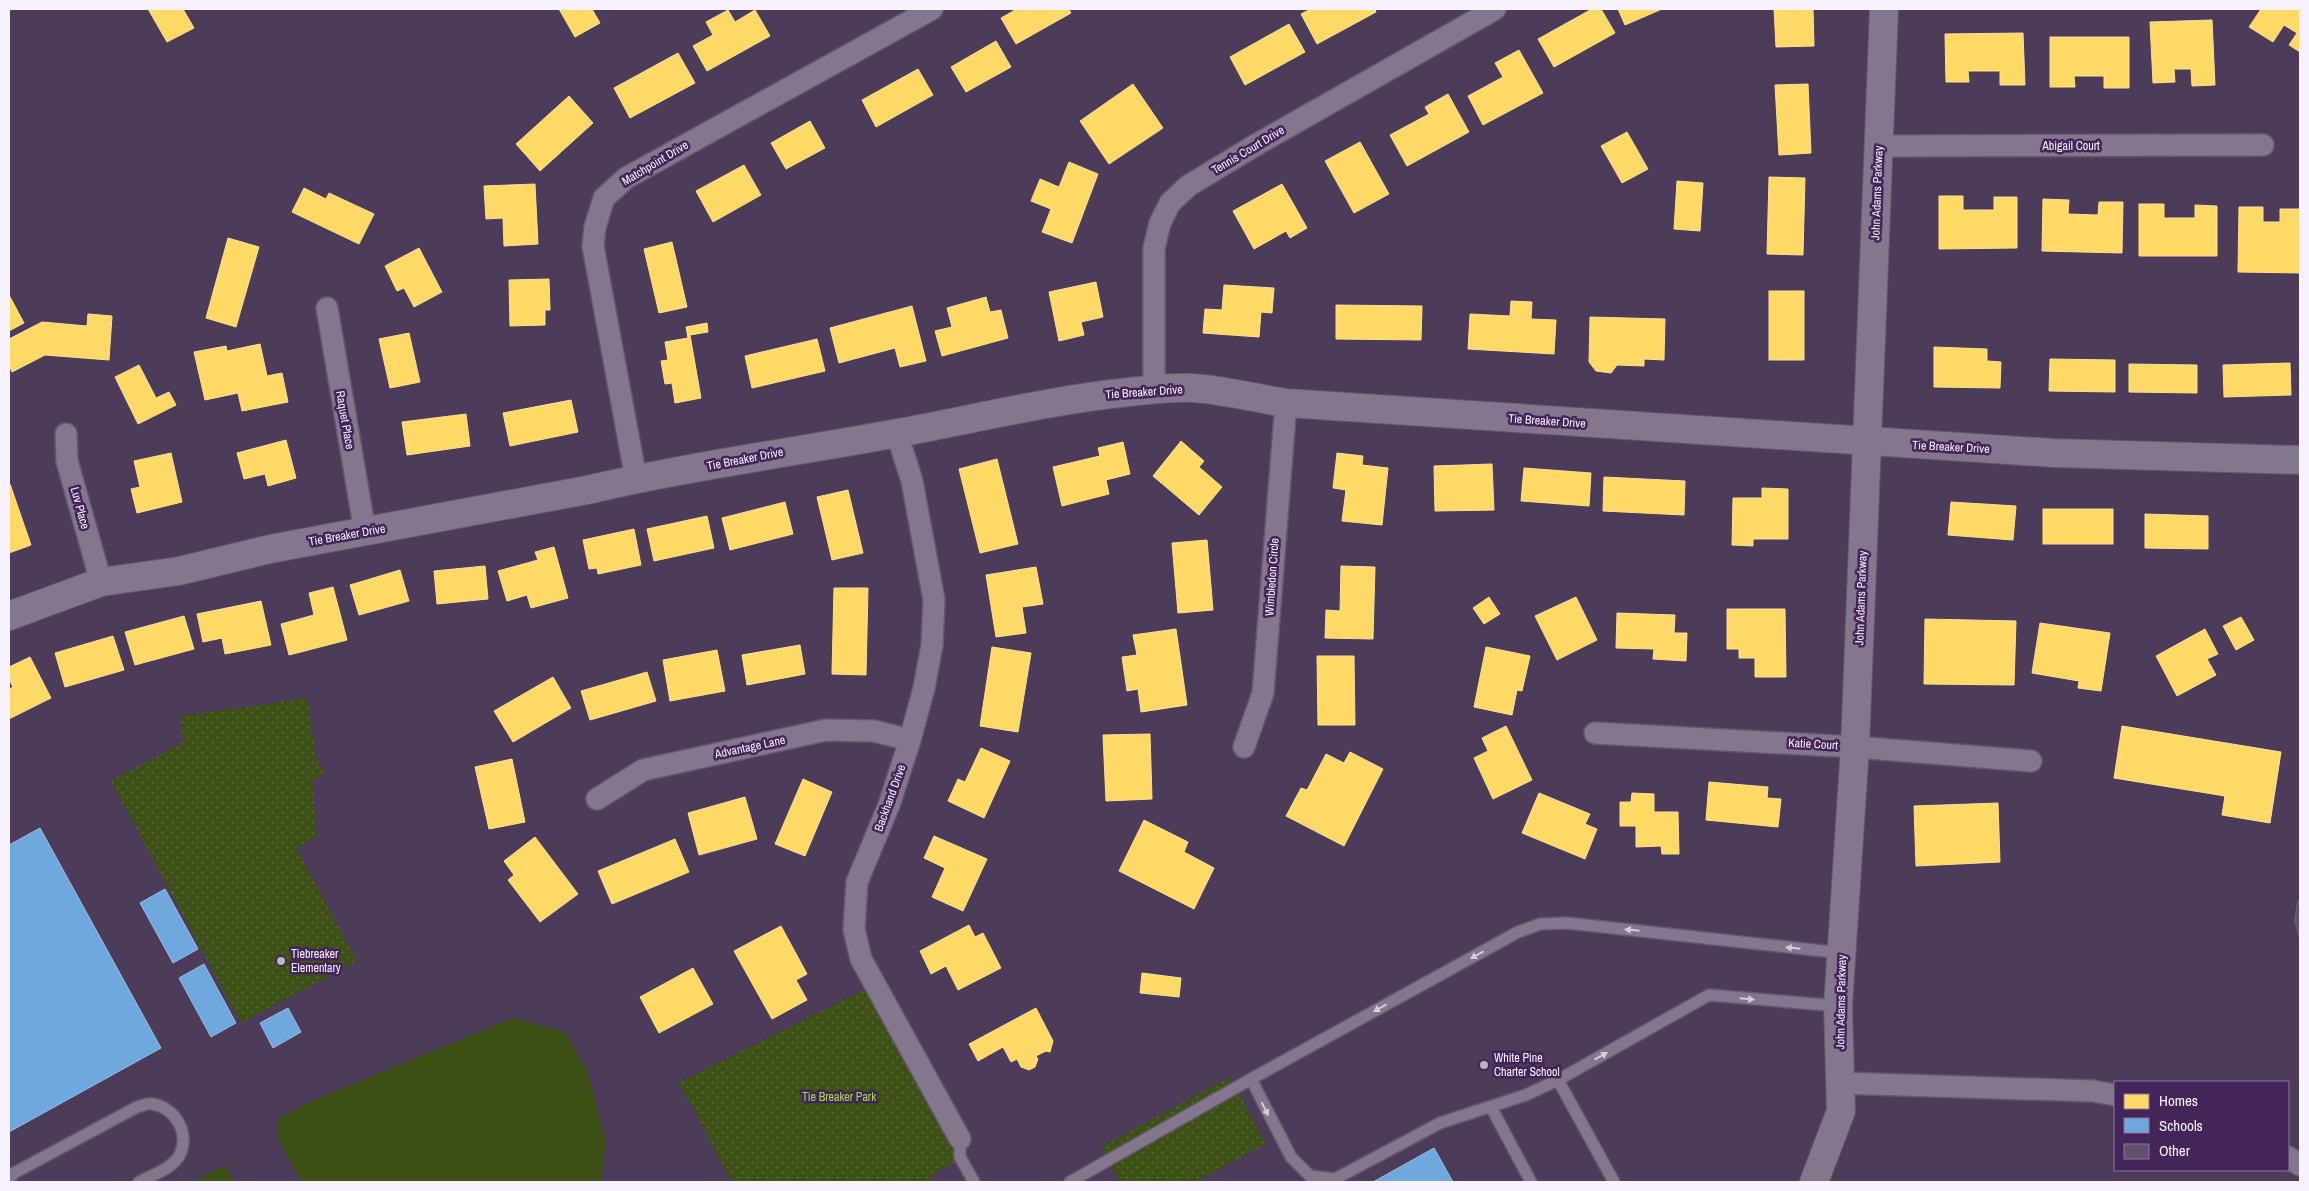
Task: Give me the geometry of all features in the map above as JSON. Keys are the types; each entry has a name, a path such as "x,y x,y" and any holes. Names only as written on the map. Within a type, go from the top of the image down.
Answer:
{"street":[{"name":"Matchpoint Drive","path":"636,479 593,246 595,227 604,198 626,178 932,9"},
{"name":"Tennis Court Drive","path":"1154,390 1154,248 1160,223 1170,203 1188,186 1254,146 1495,9"},
{"name":"John Adams Parkway","path":"1814,1182 1841,1111 1838,1006 1855,747 1884,9"},
{"name":"Abigail Court","path":"1879,146 2263,145"},
{"name":"Raquet Place","path":"327,308 365,532"},
{"name":"Tie Breaker Drive","path":"9,616 101,582 179,571 270,549 780,452 897,434 1094,396 1154,390 1192,388 1286,403 1868,442 2054,453 2300,460"},
{"name":"Wimbledon Circle","path":"1244,747 1264,693 1286,403"},
{"name":"Luv Place","path":"66,434 67,461 101,582"},
{"name":"Backhand Drive","path":"897,434 912,481 934,600 932,645 924,688 910,740 889,805 857,882 854,929 861,959 960,1139"},
{"name":"Advantage Lane","path":"597,799 643,770 826,730 874,731 910,740"},
{"name":"Katie Court","path":"1595,733 1855,747 2031,761"},
{"path":"1840,1083 2093,1091 2114,1095"},
{"path":"2289,1158 2300,1165"}],"lane":[{"path":"1070,1182 1251,1079 1510,937 1540,924 1567,922 1842,953"},
{"path":"1251,1079 1291,1157 1310,1176 1336,1179 1440,1123 1526,1095 1558,1080 1708,995 1838,1006"},
{"path":"1558,1080 1614,1182"},
{"path":"9,1179 14,1173 137,1107 150,1103 162,1106 174,1114 181,1128 183,1142 181,1154 174,1163 139,1182"},
{"path":"1491,1107 1531,1182"},
{"path":"960,1139 960,1157 974,1182"}],"green space":[{"path":"307,698 316,758 324,774 312,781 317,837 296,848 357,961 241,1023 111,781 184,742 180,716"},
{"name":"Tie Breaker Park","path":"875,984 968,1155 930,1176 933,1182 732,1182 679,1082"},
{"path":"513,1018 565,1032 587,1070 606,1143 601,1182 301,1182 277,1138 277,1119 318,1098"},
{"path":"1230,1077 1266,1144 1194,1182 1120,1182 1101,1147"},
{"path":"225,1165 234,1182 194,1182"}],"building: Homes":[{"path":"148,9 183,9 194,28 167,42"},
{"path":"559,9 592,9 600,23 575,37"},
{"path":"1017,9 1069,9 1071,13 1016,44 1001,18"},
{"path":"1311,9 1375,9 1376,12 1317,44 1301,14"},
{"path":"1592,9 1601,9 1615,33 1554,67 1538,39"},
{"path":"1618,9 1662,9 1625,25"},
{"path":"1774,9 1813,9 1814,46 1776,47"},
{"path":"2261,9 2300,9 2300,52 2289,45 2297,33 2284,25 2273,42 2249,27"},
{"path":"728,10 735,22 755,10 770,36 707,71 693,46 713,35 706,22"},
{"path":"2212,20 2215,85 2192,86 2191,69 2174,69 2175,82 2153,83 2150,22"},
{"path":"1289,24 1305,52 1245,85 1230,57"},
{"path":"2023,33 2025,85 2000,85 2000,71 1968,71 1969,82 1946,82 1945,34"},
{"path":"2050,37 2129,37 2129,88 2104,88 2104,76 2074,76 2075,87 2050,87"},
{"path":"996,41 1011,67 966,92 951,67"},
{"path":"1519,50 1543,93 1483,125 1468,96 1503,77 1495,63"},
{"path":"678,53 695,83 630,118 614,88"},
{"path":"918,69 933,95 876,127 862,100"},
{"path":"1133,84 1163,128 1109,164 1080,121"},
{"path":"1808,84 1811,153 1779,155 1775,85"},
{"path":"1448,94 1469,132 1407,166 1390,135 1429,114 1425,107"},
{"path":"569,96 593,123 540,171 516,144"},
{"path":"810,121 825,148 786,169 771,143"},
{"path":"1627,132 1648,169 1622,183 1601,146"},
{"path":"1360,142 1389,194 1354,213 1325,161"},
{"path":"1069,162 1098,174 1072,243 1042,232 1051,209 1031,201 1040,179 1059,187"},
{"path":"744,165 761,195 713,222 696,191"},
{"path":"1769,177 1805,178 1803,255 1767,254"},
{"path":"1677,181 1703,183 1700,231 1674,229"},
{"path":"535,184 538,244 504,246 503,218 486,219 484,186"},
{"path":"1282,184 1307,228 1290,238 1286,231 1254,249 1233,211"},
{"path":"304,188 326,199 329,193 374,214 359,244 292,212"},
{"path":"1939,196 1963,196 1963,210 1994,210 1994,197 2017,197 2017,248 1939,249"},
{"path":"2043,199 2069,200 2068,214 2098,215 2099,202 2123,202 2122,253 2042,251"},
{"path":"2139,204 2164,204 2164,218 2195,218 2195,205 2217,206 2217,256 2139,256"},
{"path":"2239,207 2263,207 2263,222 2280,222 2280,209 2300,209 2300,273 2238,272"},
{"path":"228,238 259,247 236,327 206,318"},
{"path":"672,242 687,307 659,313 644,249"},
{"path":"419,248 442,292 414,307 404,288 397,291 385,266"},
{"path":"549,279 550,310 545,310 545,325 510,326 509,280"},
{"path":"1096,282 1103,317 1081,322 1084,335 1059,341 1049,292"},
{"path":"1224,285 1274,288 1272,313 1261,312 1259,337 1203,333 1205,309 1222,310"},
{"path":"1769,291 1804,291 1804,360 1769,360"},
{"path":"9,295 24,323 9,331"},
{"path":"986,297 990,312 1001,310 1008,338 942,356 935,331 952,327 947,308"},
{"path":"1511,301 1532,302 1531,319 1556,320 1554,354 1468,349 1470,314 1510,316"},
{"path":"1336,305 1422,306 1421,340 1336,339"},
{"path":"912,306 926,361 900,367 895,348 839,363 830,328"},
{"path":"88,314 112,316 109,360 45,355 12,372 9,365 9,339 42,322 87,326"},
{"path":"1590,317 1665,319 1664,360 1644,359 1644,366 1617,365 1611,373 1596,371 1589,362"},
{"path":"707,323 708,332 690,335 701,398 675,403 672,383 665,384 661,361 668,360 665,342 688,338 686,327"},
{"path":"409,333 420,382 390,388 379,339"},
{"path":"817,339 825,371 752,388 745,356"},
{"path":"260,344 267,376 282,373 288,402 242,411 238,393 205,400 194,352 226,346 227,351"},
{"path":"1934,347 1987,349 1987,361 2001,362 2000,388 1934,387"},
{"path":"2050,359 2115,360 2115,392 2049,391"},
{"path":"2290,363 2291,395 2224,397 2223,365"},
{"path":"2129,364 2197,365 2197,393 2129,392"},
{"path":"139,365 156,398 169,392 176,405 138,424 115,377"},
{"path":"571,400 578,432 510,446 503,413"},
{"path":"466,414 470,446 407,455 402,422"},
{"path":"286,440 296,478 268,486 265,474 244,479 237,453"},
{"path":"1181,441 1204,461 1199,467 1222,487 1199,515 1153,476"},
{"path":"1123,442 1130,474 1106,480 1109,494 1062,506 1053,467 1100,456 1098,448"},
{"path":"171,453 182,502 137,513 131,489 140,487 134,461"},
{"path":"1337,453 1363,456 1362,465 1388,468 1382,525 1342,521 1346,490 1333,488"},
{"path":"997,459 1018,544 980,553 959,469"},
{"path":"1492,464 1494,510 1435,511 1434,466"},
{"path":"1524,468 1591,473 1589,506 1521,501"},
{"path":"1604,477 1685,481 1684,515 1603,511"},
{"path":"9,484 31,545 9,553"},
{"path":"1762,488 1788,489 1788,539 1753,539 1753,546 1732,545 1733,498 1762,498"},
{"path":"848,490 863,553 832,560 817,497"},
{"path":"785,502 793,534 730,550 722,518"},
{"path":"1951,502 2016,506 2013,540 1948,535"},
{"path":"2043,509 2113,509 2113,544 2043,544"},
{"path":"2145,514 2208,516 2208,549 2145,548"},
{"path":"707,516 714,548 654,561 647,529"},
{"path":"634,529 641,565 598,574 597,568 589,569 583,540"},
{"path":"1207,540 1213,610 1178,613 1172,543"},
{"path":"554,547 568,598 531,608 527,595 507,601 498,571 538,560 535,552"},
{"path":"485,566 488,599 437,604 434,571"},
{"path":"1341,566 1375,567 1373,639 1325,638 1326,610 1340,611"},
{"path":"1036,567 1043,604 1022,607 1026,633 996,637 986,575"},
{"path":"400,570 409,601 359,615 350,585"},
{"path":"333,587 347,640 289,655 281,624 314,615 309,593"},
{"path":"834,588 868,588 866,675 832,674"},
{"path":"1489,597 1500,614 1484,624 1473,608"},
{"path":"1576,597 1597,640 1557,660 1535,616"},
{"path":"261,601 271,645 225,654 222,638 203,642 197,614"},
{"path":"1727,609 1785,609 1786,677 1755,677 1755,658 1739,658 1739,649 1727,649"},
{"path":"1617,613 1675,615 1674,633 1687,633 1686,661 1653,659 1654,649 1616,648"},
{"path":"184,616 194,649 135,665 125,632"},
{"path":"2241,617 2254,640 2236,650 2223,626"},
{"path":"1925,619 2016,621 2014,685 1924,684"},
{"path":"2040,623 2110,633 2101,691 2078,688 2079,681 2032,673"},
{"path":"1176,629 1187,705 1141,712 1138,689 1127,691 1122,657 1137,655 1133,635"},
{"path":"2205,629 2218,654 2207,659 2216,675 2177,696 2156,656"},
{"path":"113,636 124,670 65,687 55,653"},
{"path":"800,645 805,674 747,685 742,655"},
{"path":"992,647 1031,653 1018,732 980,726"},
{"path":"1486,647 1530,656 1522,691 1517,690 1512,715 1474,707"},
{"path":"717,650 725,691 670,701 663,660"},
{"path":"1317,656 1354,656 1355,725 1318,725"},
{"path":"30,657 51,698 9,719 9,689 13,687 9,679 9,667"},
{"path":"647,672 656,701 590,720 581,691"},
{"path":"553,677 571,708 513,742 494,711"},
{"path":"1506,726 1532,780 1493,799 1474,758 1488,751 1482,738"},
{"path":"2122,726 2281,752 2270,823 2222,815 2225,796 2114,778"},
{"path":"1150,734 1152,799 1106,801 1103,735"},
{"path":"981,748 1010,761 984,818 948,801 958,779 965,782"},
{"path":"1350,752 1383,769 1344,846 1286,816 1301,788 1307,790 1326,754 1344,763"},
{"path":"512,759 525,822 489,829 475,767"},
{"path":"803,779 832,792 805,856 775,844"},
{"path":"1709,782 1768,787 1767,798 1781,799 1778,827 1706,820"},
{"path":"1539,793 1590,814 1585,824 1597,829 1585,859 1522,833"},
{"path":"1632,793 1654,794 1654,812 1678,812 1679,854 1662,854 1661,846 1636,847 1636,826 1620,826 1620,802 1631,802"},
{"path":"745,797 757,839 699,855 688,813"},
{"path":"1998,803 2000,862 1916,866 1914,806"},
{"path":"1144,820 1188,842 1184,852 1214,868 1194,909 1119,871"},
{"path":"934,836 987,859 963,911 932,897 945,868 924,858"},
{"path":"535,837 578,894 540,922 508,880 514,875 504,861"},
{"path":"675,839 689,872 612,904 598,871"},
{"path":"969,925 975,937 983,933 1001,968 958,990 946,966 931,974 920,951"},
{"path":"781,926 807,974 796,980 807,1000 772,1019 734,951"},
{"path":"693,968 713,1004 659,1033 640,997"},
{"path":"1142,973 1181,978 1179,997 1140,993"},
{"path":"1036,1008 1053,1041 1050,1052 1046,1051 1036,1056 1038,1059 1035,1067 1029,1070 1021,1067 1017,1059 1011,1062 1003,1047 978,1061 969,1044"}],"building: Schools":[{"path":"40,828 161,1048 9,1132 9,845"},
{"path":"165,889 198,949 173,963 140,903"},
{"path":"204,964 236,1023 211,1037 179,978"},
{"path":"288,1008 301,1032 273,1048 260,1023"},
{"path":"1434,1148 1453,1182 1373,1182"}],"building: Other":[{"path":"2300,897 2300,940 2295,921"}],"place":[{"name":"Tiebreaker Elementary","path":"281,961"},
{"name":"White Pine Charter School","path":"1484,1065"}]}
